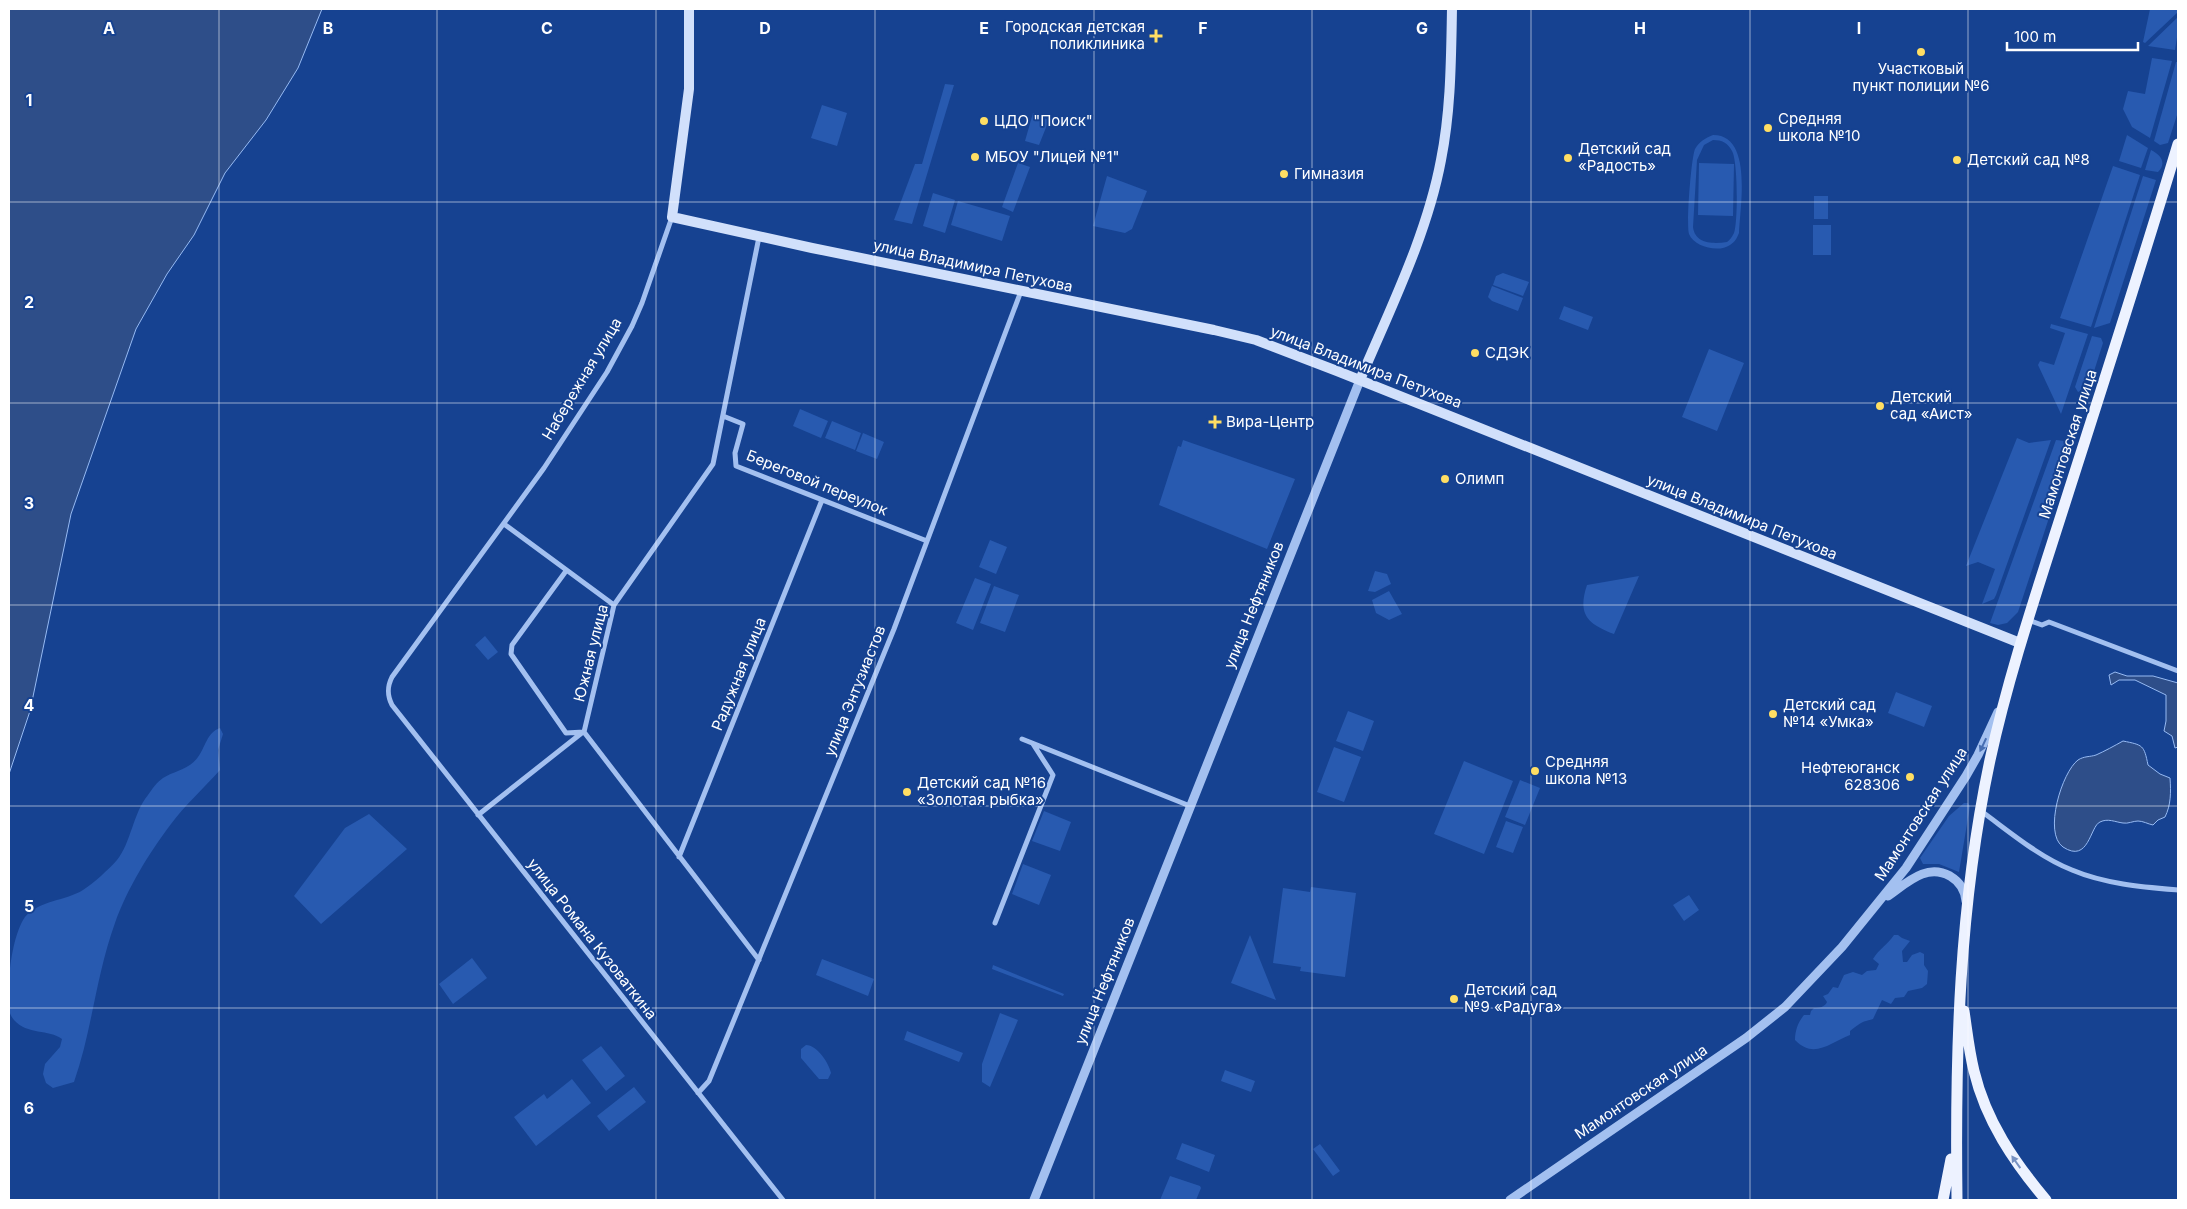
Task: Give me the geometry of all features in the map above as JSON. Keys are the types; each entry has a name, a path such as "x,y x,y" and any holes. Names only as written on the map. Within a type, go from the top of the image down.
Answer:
{"main road":[{"name":"Набережная улица","path":"672,217 689,89 689,9"},
{"name":"улица Нефтяников","path":"1360,380 1420,235 1434,191 1443,151 1449,107 1452,9"},
{"name":"Мамонтовская улица","path":"2009,684 2020,643 2178,144"},
{"name":"улица Владимира Петухова","path":"672,217 759,237 1239,336 1273,346 2020,643"},
{"path":"1957,1200 1957,1065 1960,981 1967,908 1990,760 2009,684"},
{"path":"1960,981 1974,1072 1982,1095 2004,1144 2017,1165 2046,1200"},
{"path":"1943,1200 1956,1132"}],"street":[{"name":"Набережная улица","path":"388,690 392,677 569,433 620,350 652,278 672,217"},
{"name":"Южная улица","path":"584,732 614,605 713,464 759,237"},
{"name":"улица Энтузиастов","path":"698,1093 709,1081 894,629 1021,291"},
{"name":"улица Нефтяников","path":"1034,1200 1360,380"},
{"name":"Береговой переулок","path":"723,416 743,424 735,453 736,466 927,541"},
{"name":"Радужная улица","path":"679,857 822,500"},
{"path":"504,524 614,605"},
{"path":"566,571 512,645 512,654 566,733 584,732"},
{"path":"2028,620 2042,625 2049,622 2178,671"},
{"name":"Мамонтовская улица","path":"1510,1200 1760,1028 1812,980 1880,902 1906,868 1966,776 1989,732 2009,684"},
{"name":"улица Романа Кузоваткина","path":"388,690 392,705 782,1200"},
{"path":"584,732 759,960"},
{"path":"478,815 584,732"},
{"path":"1022,739 1190,806"},
{"path":"995,923 1053,775 1033,744"},
{"path":"1981,811 2033,848 2072,870 2126,884 2178,890"},
{"path":"1880,902 1913,878 1931,871 1946,874 1962,886 1967,908"}],"shaded area":[{"path":"9,9 322,9 298,68 266,120 225,173 194,235 167,274 136,329 71,514 30,711 9,774"},
{"path":"2150,9 2178,9 2178,12 2145,43 2143,42"},
{"path":"2178,17 2175,50 2148,46"},
{"path":"2152,58 2172,61 2150,138 2132,127 2123,109 2128,91 2145,94"},
{"path":"2176,62 2178,62 2178,112 2168,143 2160,145 2154,141"},
{"path":"945,84 954,85 912,224 894,220 915,164 922,164"},
{"path":"822,105 847,113 837,146 811,138"},
{"path":"1033,113 1049,120 1039,145 1025,141"},
{"path":"1713,135 1726,138 1734,147 1739,159 1742,190 1739,233 1732,244 1720,248 1707,247 1696,242 1689,234 1688,228 1693,155 1702,140","holes":["1713,140 1722,141 1732,151 1737,192 1734,233 1727,242 1716,243 1701,240 1694,233 1693,227 1697,160 1704,145"]},
{"path":"2127,135 2148,148 2141,168 2119,161"},
{"path":"2151,150 2158,154 2162,160 2161,169 2158,172 2145,170"},
{"path":"1018,163 1030,167 1013,212 1002,207"},
{"path":"1699,163 1734,164 1733,216 1698,215"},
{"path":"2113,166 2140,175 2091,327 2060,318"},
{"path":"1107,176 1147,191 1132,229 1125,233 1093,226"},
{"path":"2143,176 2156,180 2110,323 2094,328"},
{"path":"933,193 955,200 945,233 923,226"},
{"path":"1814,196 1828,196 1828,219 1814,219"},
{"path":"958,201 1010,216 1002,241 951,225"},
{"path":"1813,225 1831,225 1831,255 1813,255"},
{"path":"1503,273 1529,282 1523,296 1493,285 1496,276"},
{"path":"1492,286 1523,298 1518,311 1492,301 1488,297"},
{"path":"1564,306 1593,317 1588,330 1559,319"},
{"path":"2051,324 2088,334 2061,414 2038,365 2040,361 2054,365 2065,333 2050,328"},
{"path":"2092,336 2101,338 2103,343 2089,387 2078,392 2075,387"},
{"path":"1709,349 1744,363 1717,431 1682,417"},
{"path":"800,409 828,421 821,438 793,426"},
{"path":"832,421 861,433 855,450 825,438"},
{"path":"863,433 884,442 877,459 856,451"},
{"path":"2017,438 2029,443 2051,440 1996,595 1994,599 1982,604 1995,569 1978,562 1966,566"},
{"path":"1183,440 1295,479 1267,549 1159,505 1178,446 1181,447"},
{"path":"2056,440 2065,441 2070,454 2018,612 2007,623 1998,625 1990,623"},
{"path":"990,540 1007,547 996,574 979,567"},
{"path":"1375,571 1387,574 1391,584 1375,592 1368,591"},
{"path":"1639,576 1614,634 1591,622 1584,611 1583,604 1587,585"},
{"path":"975,578 991,584 973,630 956,623"},
{"path":"994,586 1019,595 1005,632 980,623"},
{"path":"1389,591 1402,614 1389,620 1376,613 1372,600"},
{"path":"485,636 498,652 488,660 475,645"},
{"path":"2115,672 2127,676 2153,676 2178,683 2178,747 2175,748 2172,736 2164,731 2166,695 2135,680 2119,680 2111,685 2109,675"},
{"path":"1896,692 1932,706 1924,727 1888,713"},
{"path":"1348,711 1374,721 1363,751 1336,741"},
{"path":"220,728 223,734 218,750 220,770 188,803 171,824 132,884 120,910 109,943 74,1082 53,1088 46,1083 43,1074 45,1064 60,1047 62,1039 19,1025 11,1016 8,1006 11,965 21,923 31,911 45,904 76,894 110,868 122,853 139,810 153,788 163,778 195,761 212,733"},
{"path":"2123,741 2142,747 2148,765 2160,774 2170,778 2170,798 2165,817 2153,825 2140,821 2125,823 2109,820 2103,821 2097,825 2083,848 2078,851 2072,851 2063,847 2057,840 2055,816 2057,803 2066,777 2078,760 2096,755"},
{"path":"1334,747 1361,757 1344,802 1317,792"},
{"path":"1464,761 1513,781 1484,854 1434,834"},
{"path":"1520,780 1540,788 1525,825 1505,817"},
{"path":"1964,803 1968,803 1970,806 1959,872 1939,864 1923,864 1920,858 1949,816"},
{"path":"1044,811 1071,822 1060,851 1032,841"},
{"path":"369,814 407,849 321,924 294,896 345,828"},
{"path":"1506,821 1523,827 1513,853 1496,847"},
{"path":"1023,864 1051,875 1039,905 1012,894"},
{"path":"1311,887 1356,893 1345,977 1300,971 1301,967 1273,963 1283,888 1310,892"},
{"path":"1689,895 1699,910 1684,921 1673,905"},
{"path":"1250,935 1276,1000 1231,983"},
{"path":"1894,935 1910,941 1902,951 1903,962 1907,962 1912,955 1920,952 1924,954 1924,965 1928,971 1927,984 1922,988 1908,991 1904,997 1895,998 1891,1004 1882,1000 1873,1019 1860,1024 1850,1031 1850,1035 1822,1048 1809,1049 1795,1040 1797,1027 1804,1015 1810,1015 1814,1008 1825,1005 1827,1002 1823,996 1828,994 1833,987 1838,988 1844,975 1853,972 1862,975 1867,971 1876,970 1879,964 1873,959"},
{"path":"472,958 487,978 453,1004 439,984"},
{"path":"822,959 874,979 868,996 816,975"},
{"path":"993,965 1064,994 1063,996 992,969"},
{"path":"1000,1013 1018,1020 990,1087 982,1082 982,1064"},
{"path":"907,1031 963,1053 959,1062 904,1040"},
{"path":"806,1045 818,1051 828,1064 831,1073 828,1079 819,1079 801,1058 801,1049"},
{"path":"601,1046 625,1076 606,1091 582,1060"},
{"path":"1225,1070 1255,1081 1251,1092 1221,1081"},
{"path":"572,1079 591,1103 536,1146 514,1117 544,1094 547,1099"},
{"path":"634,1087 646,1102 609,1131 597,1116"},
{"path":"1182,1143 1215,1155 1209,1172 1176,1159"},
{"path":"1320,1144 1340,1171 1333,1176 1313,1149"},
{"path":"1170,1176 1200,1186 1201,1188 1196,1200 1160,1200"}],"place":[{"name":"Городская детская поликлиника","path":"1156,36"},
{"name":"Участковый пункт полиции №6","path":"1921,52"},
{"name":"ЦДО \"Поиск\"","path":"984,121"},
{"name":"Средняя школа №10","path":"1768,128"},
{"name":"МБОУ \"Лицей №1\"","path":"975,157"},
{"name":"Детский сад «Радость»","path":"1568,158"},
{"name":"Детский сад №8","path":"1957,160"},
{"name":"Гимназия","path":"1284,174"},
{"name":"СДЭК","path":"1475,353"},
{"name":"Детский сад «Аист»","path":"1880,406"},
{"name":"Вира-Центр","path":"1215,422"},
{"name":"Олимп","path":"1445,479"},
{"name":"Детский сад №14 «Умка»","path":"1773,714"},
{"name":"Средняя школа №13","path":"1535,771"},
{"name":"Нефтеюганск 628306","path":"1910,777"},
{"name":"Детский сад №16 «Золотая рыбка»","path":"907,792"},
{"name":"Детский сад №9 «Радуга»","path":"1454,999"}]}
